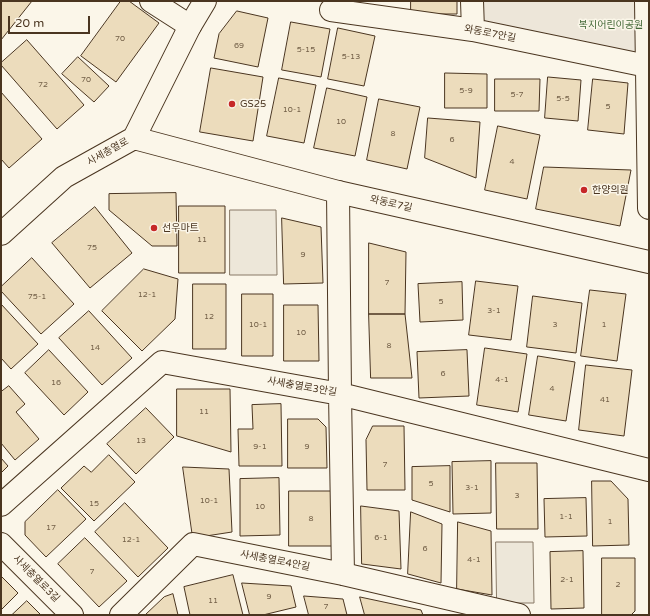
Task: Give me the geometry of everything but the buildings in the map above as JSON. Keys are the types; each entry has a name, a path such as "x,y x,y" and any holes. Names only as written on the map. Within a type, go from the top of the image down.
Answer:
{"street":[{"path":"151,1 190,26"},
{"name":"사세충열로","path":"1,234 64,177 134,138 190,26 205,1"},
{"path":"472,1 473,30"},
{"path":"646,1 649,208"},
{"name":"와동로7안길","path":"331,10 473,30 647,66"},
{"name":"와동로7길","path":"134,138 338,192 649,262"},
{"path":"338,192 343,574"},
{"name":"사세충열로3안길","path":"1,505 162,362 340,394 649,470"},
{"name":"사세충열로3길","path":"1,544 72,615"},
{"name":"사세충열로4안길","path":"121,615 193,544 343,574 452,608 519,615"}],"green space":[{"name":"복지어린이공원","path":"480,1 640,1 642,56 478,24"}],"shaded area":[{"path":"230,210 276,210 277,275 230,275"},
{"path":"496,542 533,542 534,603 497,603"}],"place":[{"name":"GS25","path":"232,104"},
{"name":"한양의원","path":"584,190"},
{"name":"선우마트","path":"154,228"}]}
